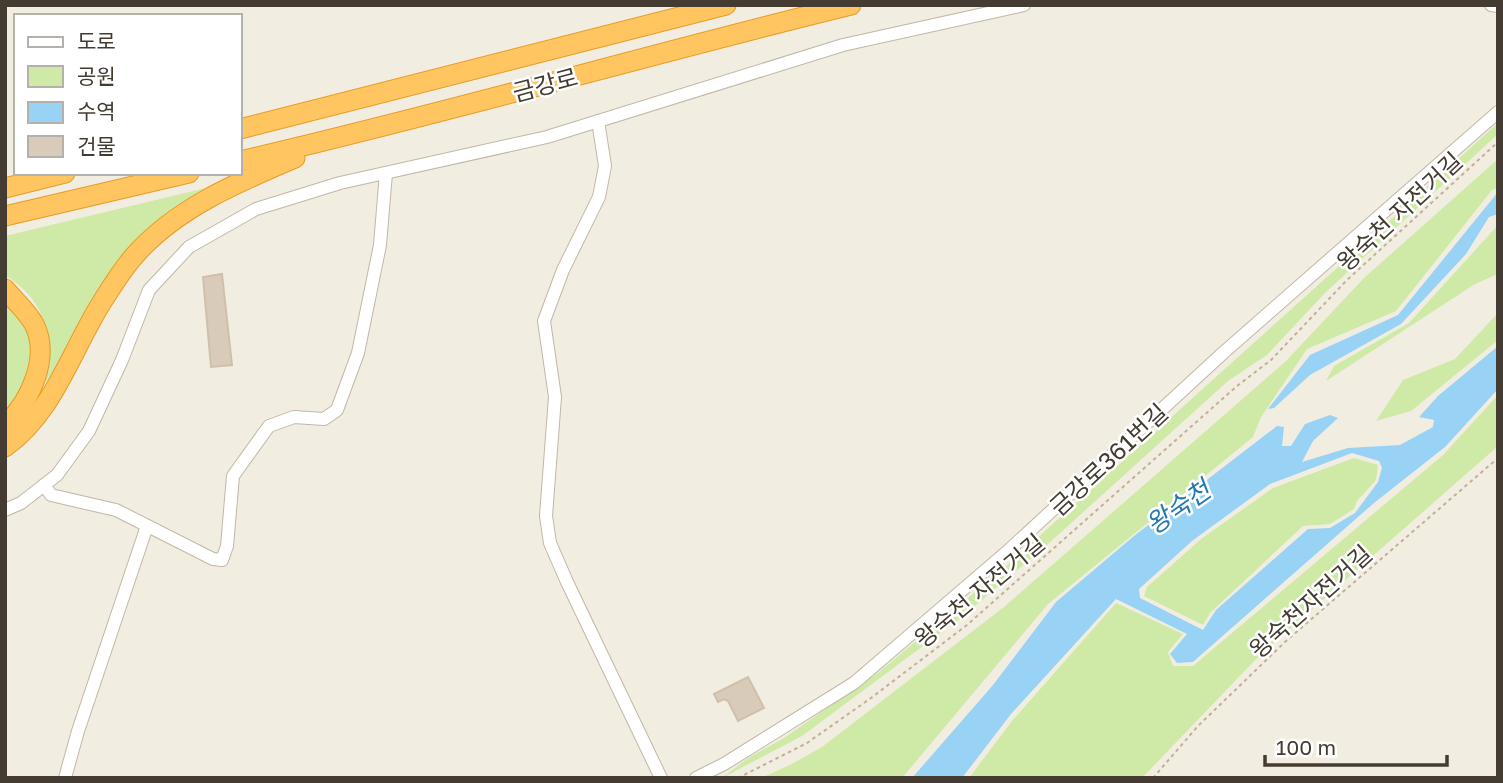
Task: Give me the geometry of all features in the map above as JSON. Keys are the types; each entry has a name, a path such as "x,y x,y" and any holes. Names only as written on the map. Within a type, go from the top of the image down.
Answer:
{"highway":[{"name":"금강로","path":"242,128 726,5"},
{"name":"금강로","path":"242,161 343,137 711,39 851,5"},
{"path":"5,447 17,439 39,415 58,386 103,302 135,254 163,229 206,199 343,137"},
{"path":"5,188 57,175"},
{"path":"5,216 180,175"},
{"path":"5,289 34,324 40,346 35,382 18,413 5,425"}],"street":[{"path":"5,510 21,503 57,475 89,431 122,360 149,290 189,247 256,209 340,183 547,137 843,45 1024,5"},
{"path":"1491,5 1498,6"},
{"name":"금강로361번길","path":"696,778 724,764 854,683 1009,550 1223,353 1498,112"},
{"path":"598,121 605,166 599,197 559,280 544,321 555,397 546,516 550,543 661,778"},
{"path":"44,485 51,495 116,510 213,559 222,560 228,546 233,476 269,426 294,417 324,419 337,410 358,352 380,245 386,173"},
{"path":"65,778 146,526"}],"path":[{"name":"왕숙천 자전거길","path":"738,778 793,751 825,731 967,625 1103,502 1271,360 1347,280 1498,142"},
{"name":"왕숙천자전거길","path":"1153,778 1198,726 1286,641 1498,458"}],"green space":[{"path":"1498,123 1498,134 1325,293 1267,355 1228,381 1048,544 962,617 802,736 722,778 879,672 1005,567"},
{"path":"1498,159 1498,188 1492,190 1396,311 1307,349 1261,417 1253,437 1048,604 902,778 761,778 822,747 1004,607 1285,362 1364,278"},
{"path":"206,188 164,220 45,383 47,350 43,322 31,297 5,275 5,236"},
{"path":"1498,225 1498,274 1475,284 1326,381 1334,366 1409,323"},
{"path":"5,297 23,313 34,360 18,403 5,413"},
{"path":"1498,313 1498,340 1411,411 1376,421 1403,380 1455,359"},
{"path":"1498,395 1498,446 1259,656 1142,778 969,778 1012,721 1116,603 1183,634 1168,652 1173,666 1193,666 1443,455"},
{"path":"1354,458 1378,465 1376,480 1357,501 1354,509 1330,524 1303,526 1210,613 1203,625 1144,596 1147,587 1201,539 1273,488"}],"water":[{"path":"1498,192 1498,214 1489,217 1466,254 1401,324 1310,375 1274,408 1268,409 1310,355 1398,315"},
{"name":"왕숙천","path":"1498,346 1498,389 1445,447 1374,503 1193,662 1177,663 1170,654 1187,634 1116,599 1011,714 962,778 912,778 993,685 1056,602 1134,536 1277,426 1284,427 1282,446 1291,446 1305,424 1330,415 1338,418 1313,441 1302,462 1348,448 1400,445 1433,427 1434,420 1419,417 1438,396","holes":["1352,453 1379,461 1382,468 1378,482 1355,513 1330,528 1308,529 1216,610 1203,630 1140,598 1139,589 1192,541 1270,484"]}],"building":[{"path":"222,274 232,365 211,367 203,277"},
{"path":"748,677 764,708 738,721 728,701 724,699 718,702 714,694"}]}
